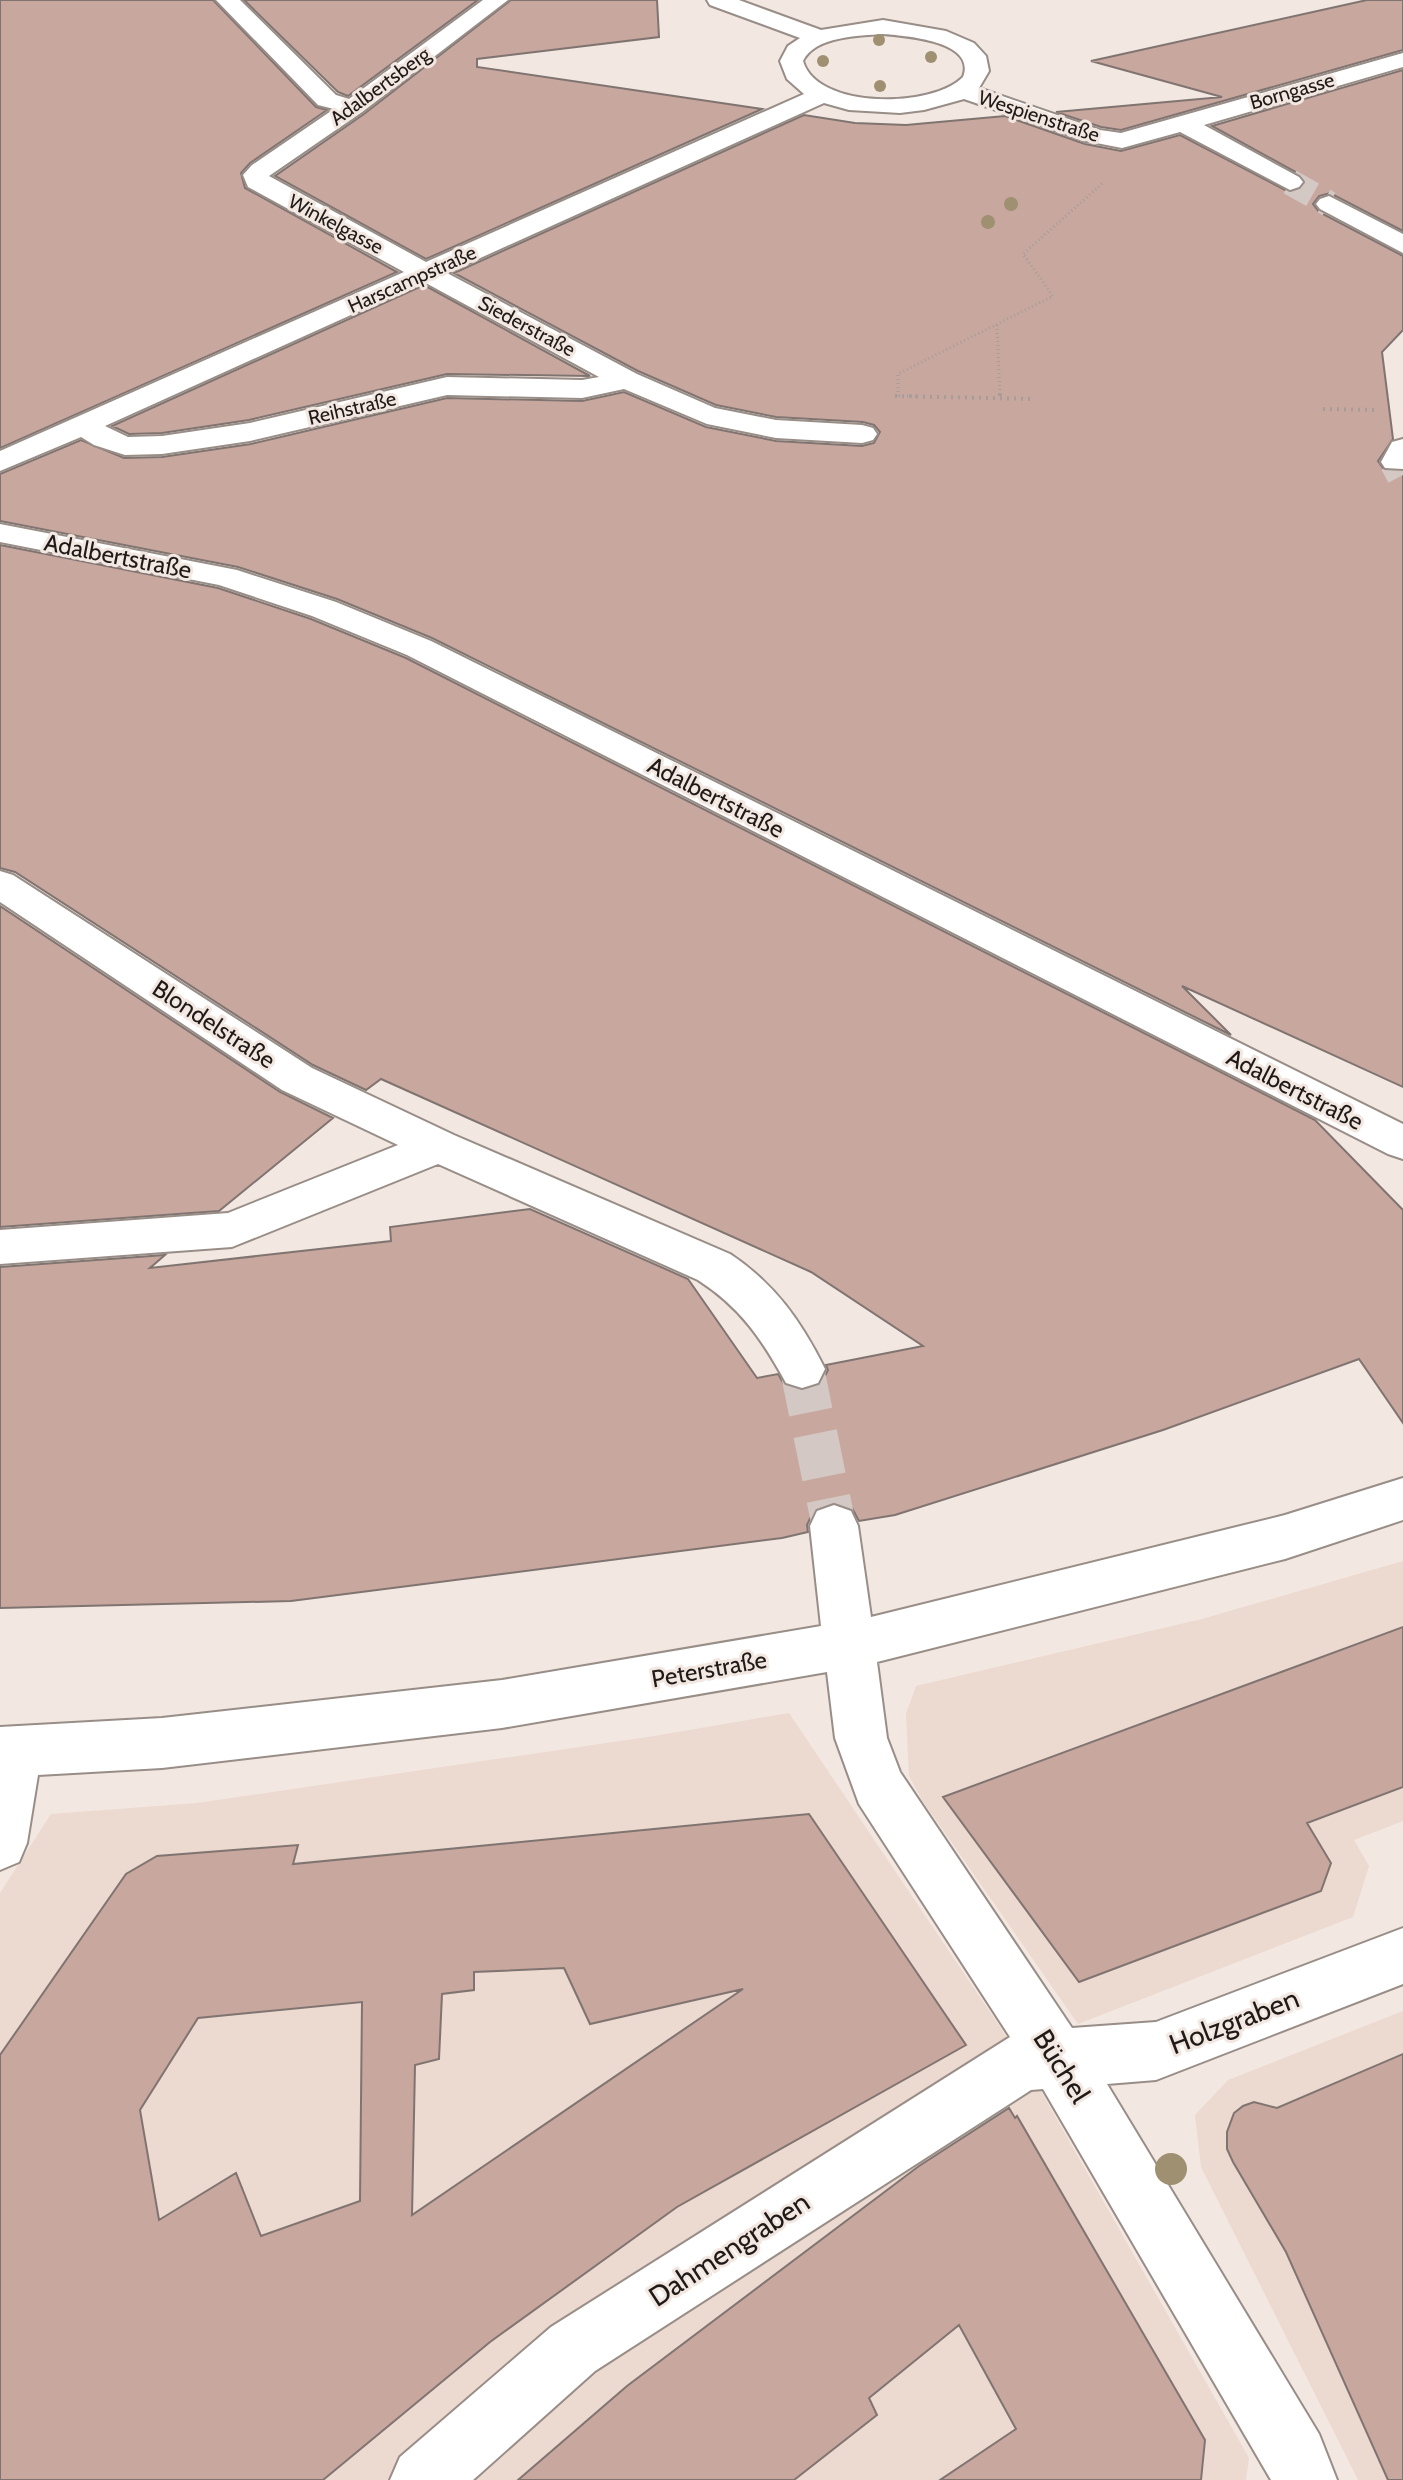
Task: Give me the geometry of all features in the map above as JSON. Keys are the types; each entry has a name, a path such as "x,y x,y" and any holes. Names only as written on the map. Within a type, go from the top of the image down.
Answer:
{"street":[{"path":"227,0 327,100 353,107"},
{"name":"Adalbertsberg","path":"261,170 353,107 497,0"},
{"path":"718,0 819,37"},
{"path":"921,20 976,59 978,70 974,81 962,90 929,102 885,105 852,102 824,94 796,75 792,65 795,55 819,37 921,20"},
{"name":"Borngasse","path":"1182,123 1403,60"},
{"path":"1376,67 1403,81"},
{"name":"Wespienstraße","path":"962,90 1095,136 1122,141 1152,135 1182,123"},
{"name":"Harscampstraße","path":"0,462 824,94"},
{"path":"1182,123 1282,178 1236,185"},
{"name":"Winkelgasse","path":"261,170 255,179 262,185 427,272"},
{"path":"1329,204 1403,245"},
{"name":"Siederstraße","path":"427,272 627,380 707,415 776,429 862,434"},
{"name":"Reihstraße","path":"84,425 105,439 125,446 162,445 250,432 447,386 582,389 627,380"},
{"name":"Adalbertstraße","path":"0,533 226,577 324,609 419,648 1403,1143"},
{"name":"Blondelstraße","path":"0,884 297,1079 439,1146 714,1267 747,1287 772,1315 802,1369"},
{"path":"0,1247 232,1230 439,1146"},
{"name":"Peterstraße","path":"7,1751 162,1743 502,1704 850,1645 1285,1537 1403,1499"},
{"path":"834,1526 850,1645"},
{"name":"Büchel","path":"850,1645 861,1738 878,1786 1058,2058 1296,2457 1304,2480"},
{"path":"0,1843 7,1751"},
{"name":"Holzgraben","path":"1058,2058 1156,2051 1403,1956"},
{"name":"Dahmengraben","path":"423,2480 573,2349 1023,2061 1058,2058"}],"path":[{"path":"1035,399 898,396 898,374 1053,296 1023,254 1133,157 1122,141"},
{"path":"997,325 1000,398"},
{"path":"1323,409 1376,410"}],"shaded area":[{"path":"1403,1561 1403,1821 1354,1840 1369,1866 1353,1917 1078,2024 922,1800 909,1776 906,1714 916,1686 1202,1619"},
{"path":"789,1713 1010,2042 565,2324 387,2480 0,2480 0,1893 51,1814 197,1803 654,1736"},
{"path":"1403,2011 1403,2480 1358,2480 1201,2167 1195,2115 1228,2080"},
{"path":"1034,2079 1249,2458 1246,2480 463,2480 598,2360"}],"building":[{"path":"0,0 213,0 316,107 327,110 250,163 241,173 245,188 397,272 0,448"},
{"path":"244,0 478,0 348,96 338,92"},
{"path":"511,0 657,0 659,37 477,59 477,67 762,109 426,259 275,176 364,114"},
{"path":"1367,0 1403,0 1403,50 1121,130 1101,127 1056,112 1222,97 1091,61"},
{"path":"1403,70 1403,231 1330,193 1319,196 1313,204 1319,212 1403,256 1403,330 1382,352 1393,439 1378,461 1385,471 1403,472 1403,1087 1182,986 1231,1035 432,638 337,599 238,567 0,521 0,474 81,440 124,458 162,457 251,444 447,398 582,401 624,392 706,427 776,441 862,446 874,443 880,432 874,425 863,422 776,417 716,405 638,371 454,273 804,115 855,123 906,125 1005,116 1085,144 1121,151 1180,135 1291,193 1305,184 1301,175 1212,126"},
{"path":"424,285 590,376 447,374 249,420 162,433 129,434 112,426"},
{"path":"0,545 218,588 311,619 406,658 1315,1120 1403,1210 1403,1423 1359,1359 1163,1430 895,1515 859,1521 852,1508 833,1502 814,1510 807,1525 808,1532 782,1538 291,1601 0,1608 0,1267 165,1255 150,1268 391,1241 390,1227 530,1209 688,1279 757,1378 778,1374 785,1386 803,1391 821,1384 828,1370 826,1365 923,1346 811,1272 381,1079 366,1090 313,1065 15,872 0,868"},
{"path":"0,906 280,1092 333,1118 219,1211 0,1227"},
{"path":"1403,1627 1403,1787 1307,1823 1331,1863 1321,1891 1079,1982 943,1797"},
{"path":"809,1814 966,2045 677,2207 490,2342 323,2480 0,2480 0,2055 126,1874 157,1856 298,1845 293,1864","holes":["564,1968 590,2024 743,1989 412,2215 415,2065 439,2059 442,1994 474,1990 474,1972","362,2002 360,2201 261,2236 236,2173 159,2220 140,2110 198,2018"]},
{"path":"1403,2054 1403,2480 1388,2480 1286,2252 1233,2162 1227,2149 1227,2132 1234,2113 1243,2106 1254,2102 1277,2108"},
{"path":"1009,2108 1015,2118 1017,2116 1205,2440 1201,2480 940,2480 1016,2429 959,2325 869,2398 877,2415 794,2480 518,2480 627,2386 919,2166"}],"tunnel":[{"path":"1290,182 1329,204"},
{"path":"1396,462 1403,475"},
{"path":"802,1369 834,1526"}]}
